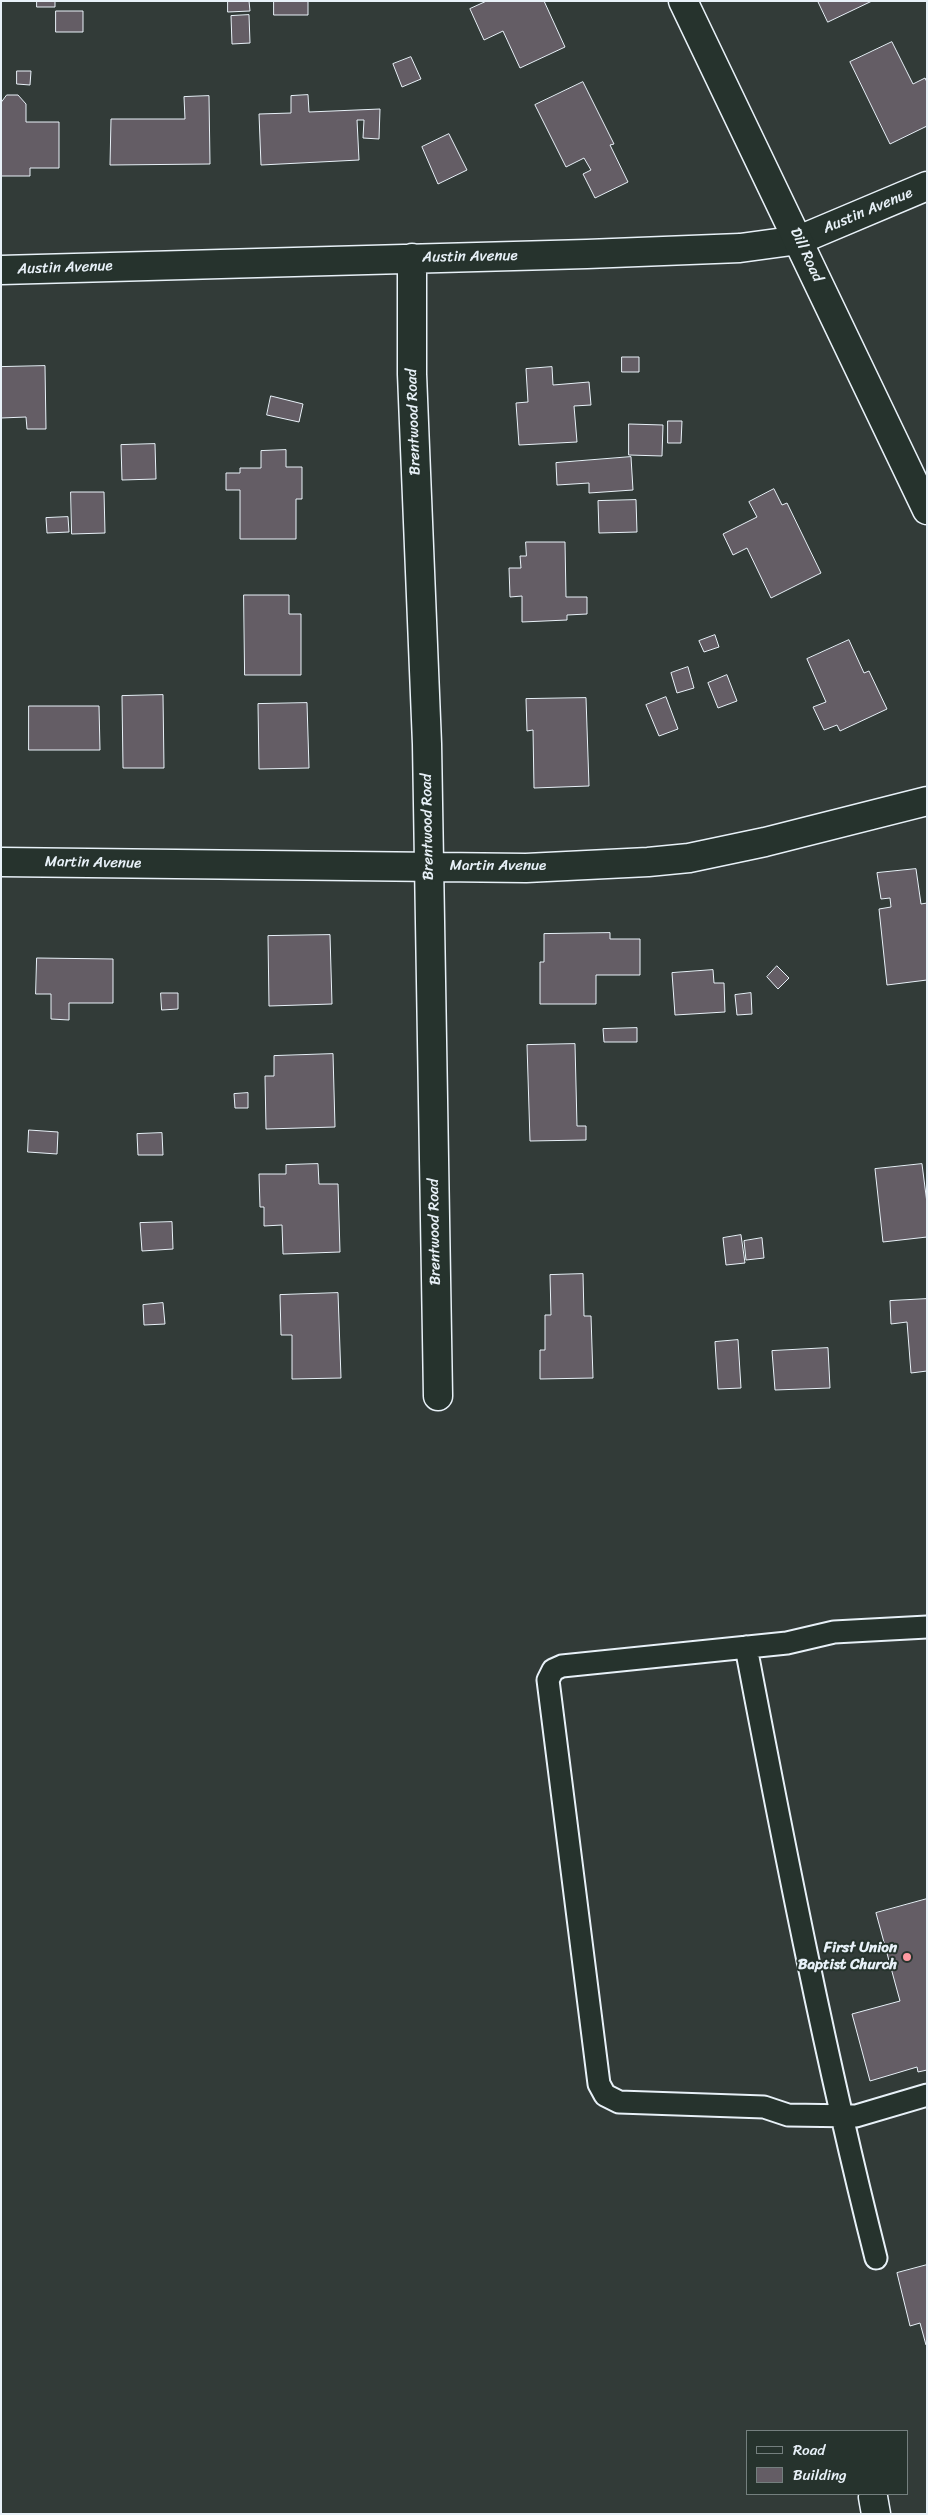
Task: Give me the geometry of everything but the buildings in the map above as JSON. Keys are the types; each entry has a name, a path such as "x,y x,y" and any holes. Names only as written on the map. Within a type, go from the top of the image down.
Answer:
{"street":[{"name":"Dill Road","path":"683,1 927,510"},
{"name":"Austin Avenue","path":"1,270 730,248 799,240 927,186"},
{"name":"Brentwood Road","path":"412,258 412,374 427,744 438,1396"},
{"name":"Martin Avenue","path":"1,862 526,868 689,858 765,842 927,801"}],"lane":[{"path":"927,1627 834,1632 786,1643 562,1666 553,1670 548,1680 599,2084 605,2095 620,2102 764,2107 788,2115 856,2116 927,2094"},
{"path":"746,1647 797,1916 840,2116 876,2258"}],"place":[{"name":"First Union Baptist Church","path":"907,1957"}]}
